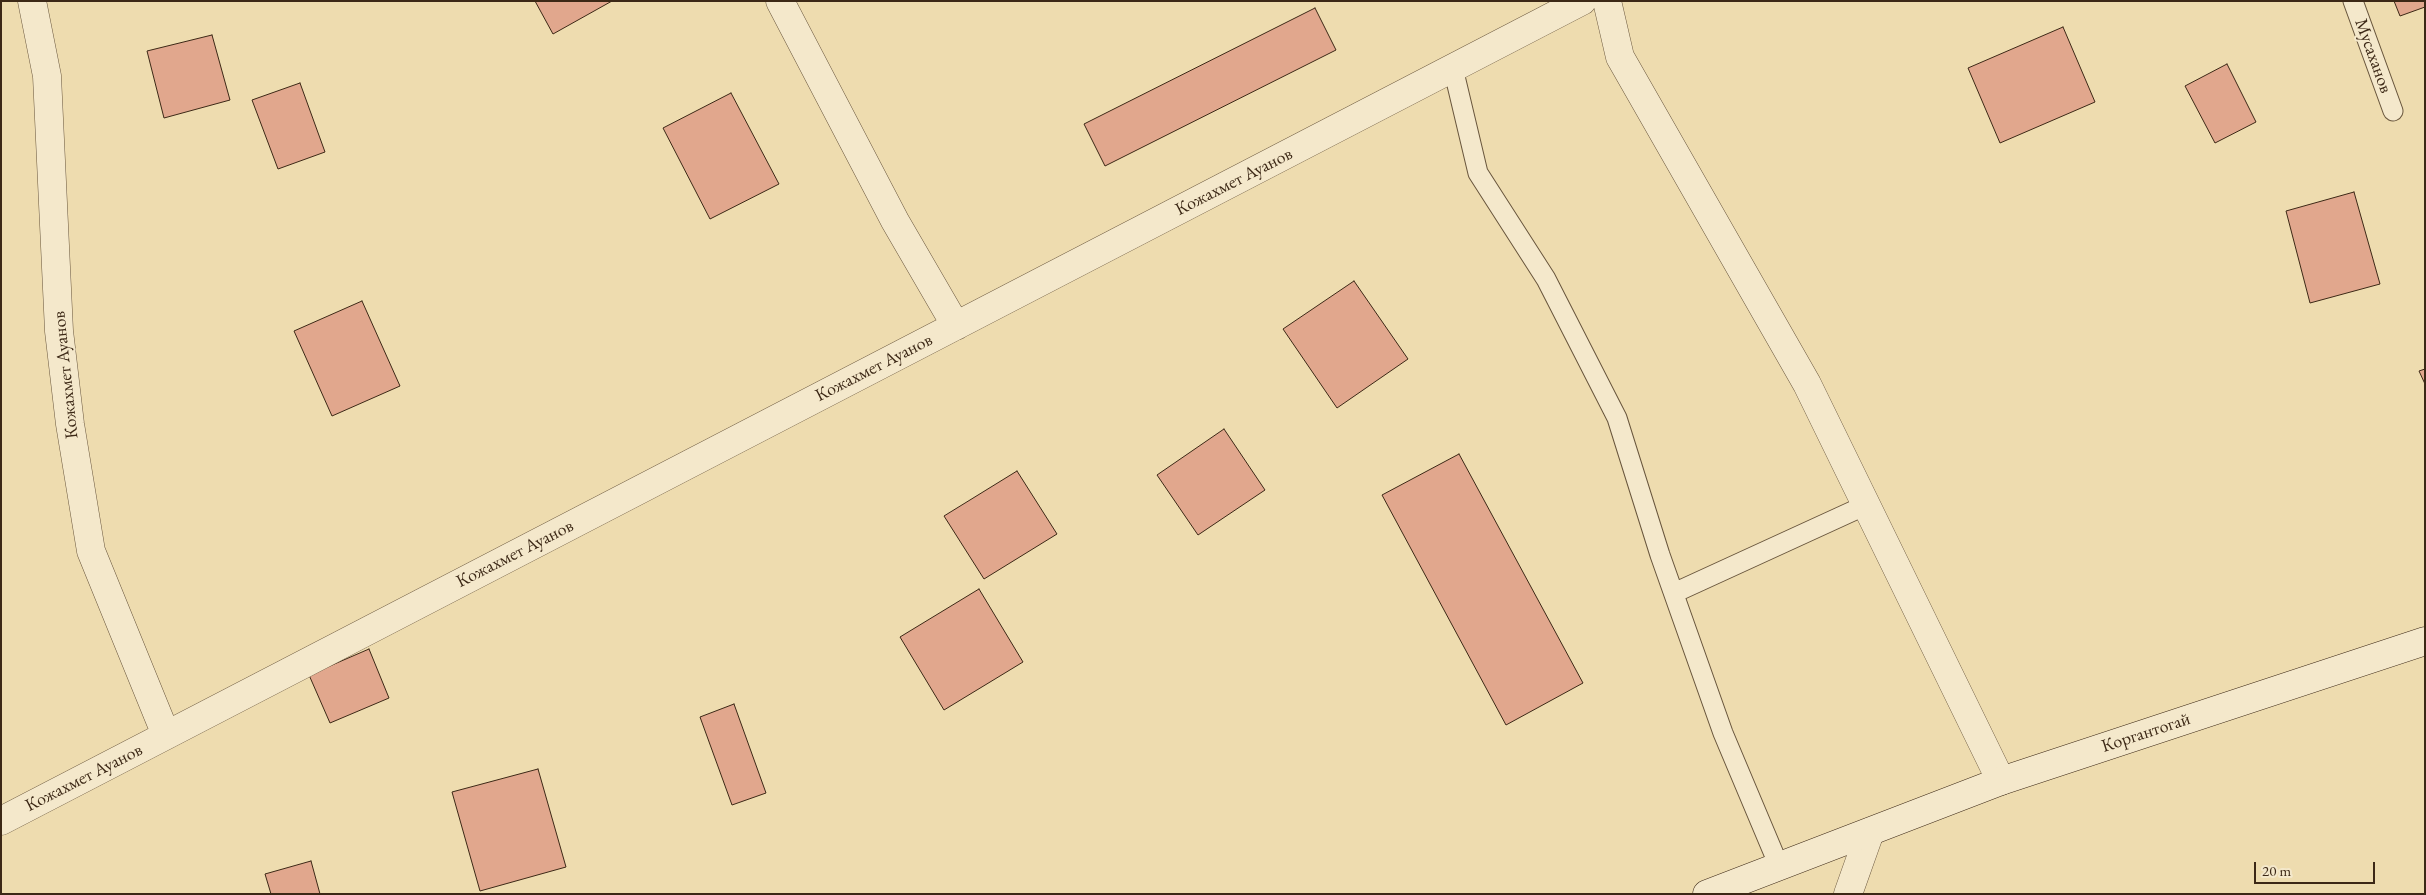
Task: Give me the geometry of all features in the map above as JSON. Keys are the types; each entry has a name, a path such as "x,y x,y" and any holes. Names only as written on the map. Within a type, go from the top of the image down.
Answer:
{"street":[{"name":"Кожахмет Ауанов","path":"32,1 47,76 59,331 70,424 91,551 166,735"},
{"path":"780,1 895,221 956,326"},
{"name":"Кожахмет Ауанов","path":"1,821 1582,1"},
{"path":"1607,1 1620,57 1807,384 2001,781"},
{"name":"Коргантогай","path":"1707,894 2001,781 2425,641"},
{"path":"1848,894 1870,832"}],"lane":[{"name":"Мусаханов","path":"2353,1 2393,111"},
{"path":"1453,68 1478,173 1546,279 1617,418 1674,593 1723,733 1778,866"},
{"path":"1674,593 1866,505"}],"building":[{"path":"535,1 612,1 553,34"},
{"path":"2394,1 2425,1 2425,7 2400,16"},
{"path":"1315,8 1336,50 1105,166 1084,124"},
{"path":"2063,27 2095,102 2000,143 1968,68"},
{"path":"212,35 230,100 164,118 147,51"},
{"path":"2227,64 2256,122 2215,143 2185,86"},
{"path":"300,83 325,152 278,169 252,100"},
{"path":"731,93 779,184 710,219 663,128"},
{"path":"2354,192 2380,284 2310,303 2286,211"},
{"path":"1354,281 1408,359 1337,408 1283,329"},
{"path":"362,301 400,386 332,416 294,331"},
{"path":"2425,369 2425,384 2419,371"},
{"path":"1224,429 1265,490 1198,535 1157,475"},
{"path":"1459,454 1583,683 1506,725 1382,495"},
{"path":"1017,471 1057,534 984,579 944,516"},
{"path":"979,589 1023,662 944,710 900,637"},
{"path":"369,649 389,698 330,723 309,675"},
{"path":"734,704 766,793 732,805 700,717"},
{"path":"538,769 566,867 480,891 452,792"},
{"path":"311,861 320,894 271,894 265,874"}]}
